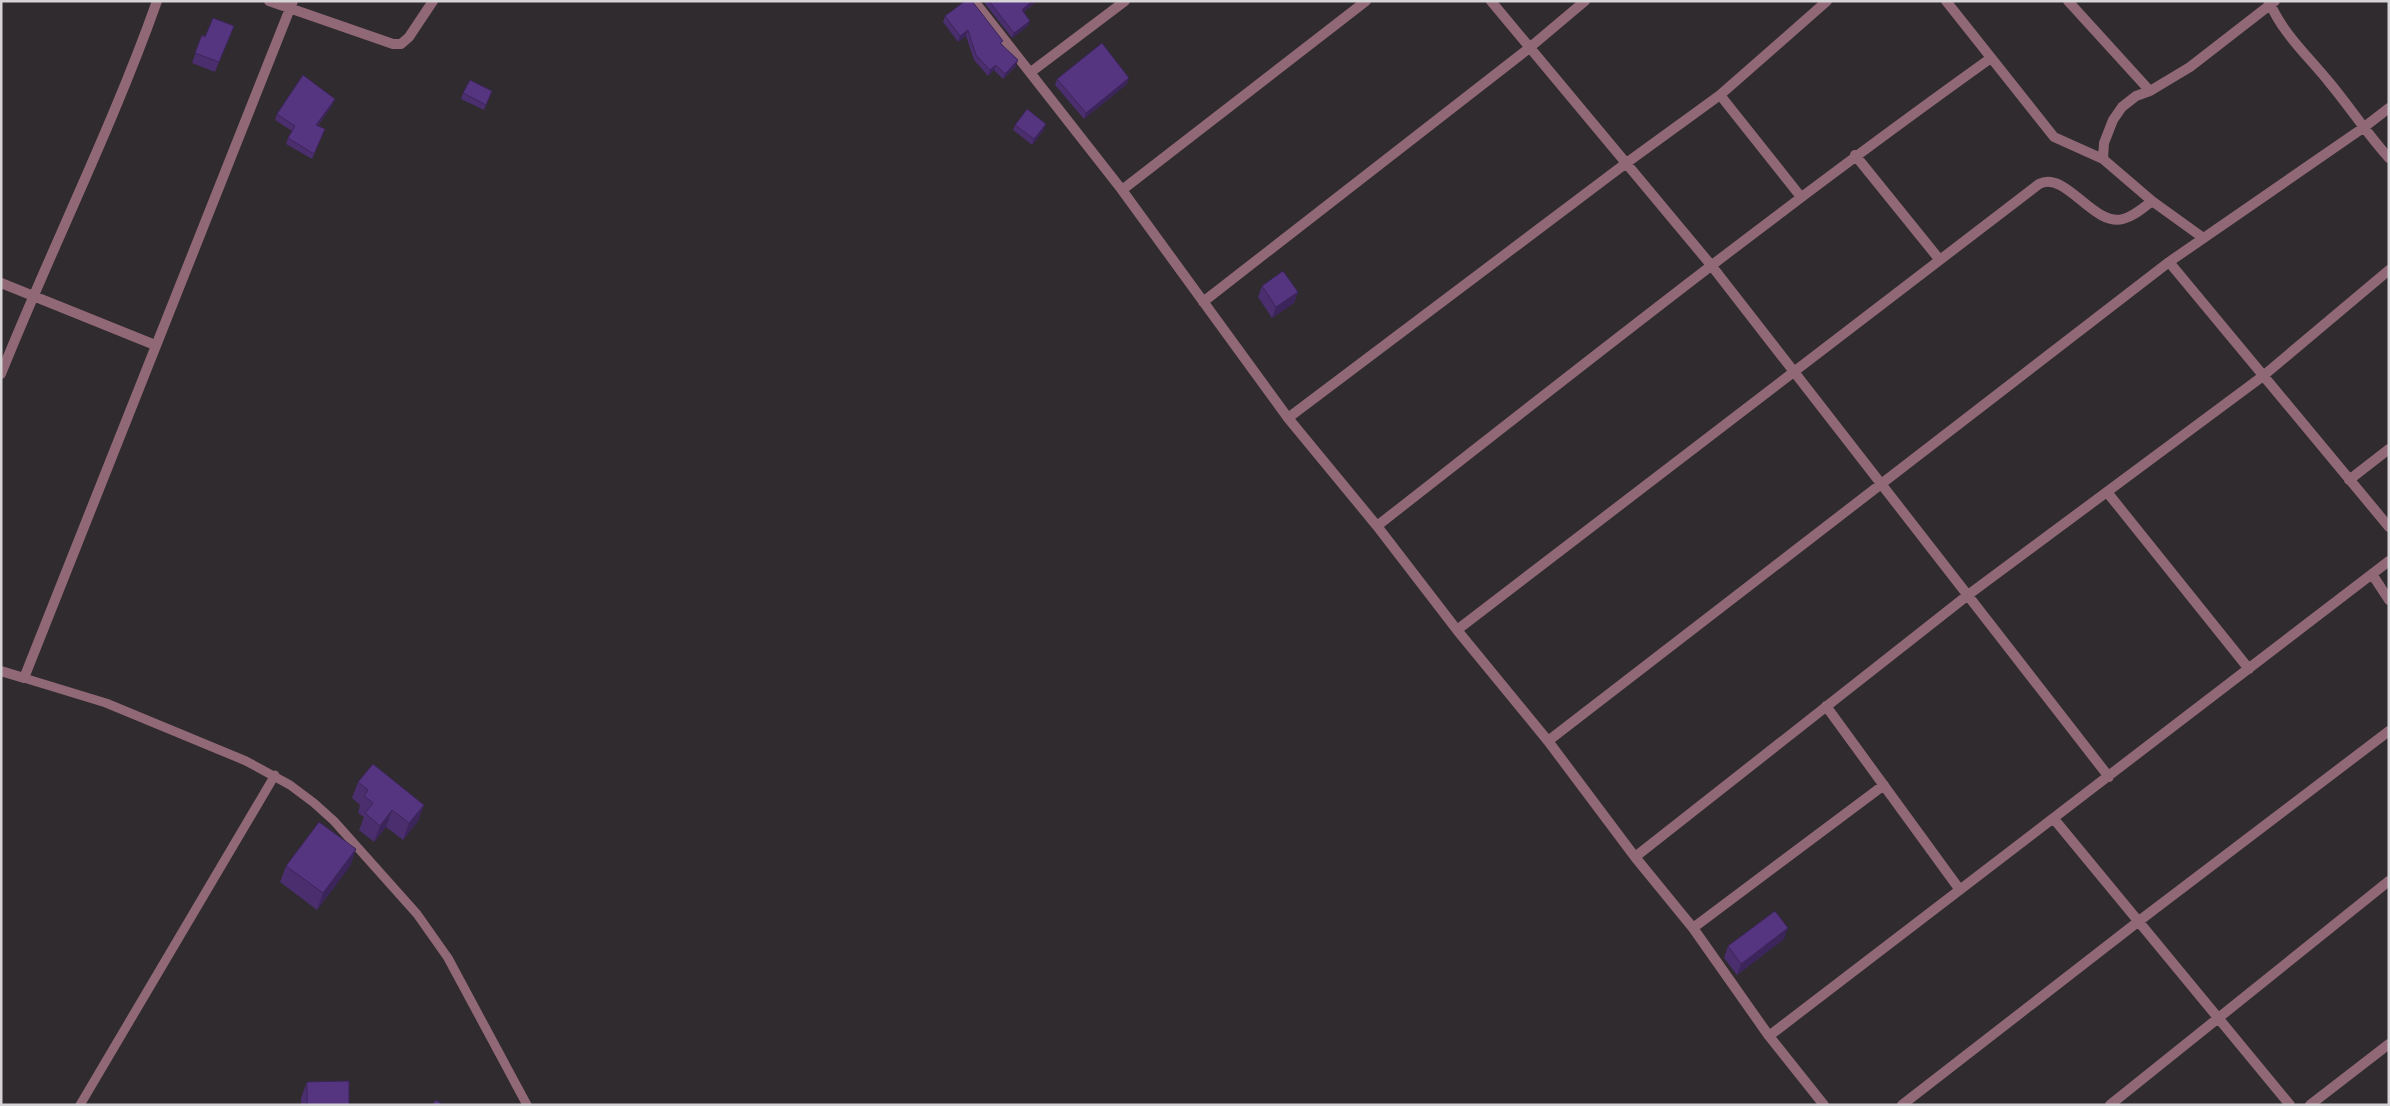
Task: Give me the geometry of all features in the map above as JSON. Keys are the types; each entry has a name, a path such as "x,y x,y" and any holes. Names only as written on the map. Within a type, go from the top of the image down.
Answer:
{"street":[{"path":"1,374 33,295 139,52 157,1"},
{"path":"269,1 291,5 393,44 402,44 409,37 433,1"},
{"path":"974,1 1122,190 1288,418 1377,526 1457,630 1548,741 1635,857 1693,928 1769,1036 1824,1105"},
{"path":"1031,72 1125,1"},
{"path":"1122,190 1366,1"},
{"path":"1490,1 1528,49 1711,265 2109,777"},
{"path":"1203,302 1528,49 1585,1"},
{"path":"1288,418 1625,164 1720,96 1827,1"},
{"path":"1946,1 2054,137 2103,159 2152,201 2202,237"},
{"path":"2068,1 2150,91"},
{"path":"2103,159 2104,143 2113,120 2122,107 2136,96 2150,91 2190,66 2272,2 2282,26 2330,82 2363,128 2389,158"},
{"path":"1,671 24,678 291,5"},
{"path":"1377,526 1855,155 1991,58"},
{"path":"1720,96 1801,197"},
{"path":"1548,741 2168,262 2363,128 2389,108"},
{"path":"1855,155 1939,259"},
{"path":"1457,630 1939,259 2045,180 2056,182 2105,217 2121,220 2134,215 2152,201"},
{"path":"2168,262 2389,527"},
{"path":"1635,857 1968,595 2263,376 2389,270"},
{"path":"1,283 155,345"},
{"path":"2349,480 2389,449"},
{"path":"2107,492 2250,669"},
{"path":"1769,1036 2389,562"},
{"path":"2372,574 2389,600"},
{"path":"1826,706 1960,890"},
{"path":"1902,1105 2139,921 2389,731"},
{"path":"1693,928 1884,785"},
{"path":"2054,819 2290,1105"},
{"path":"2110,1105 2389,881"},
{"path":"2310,1105 2389,1044"}],"lane":[{"path":"24,678 106,703 246,761 275,775 314,803 334,821 417,914 448,958 527,1105"},
{"path":"80,1105 275,775"}],"building":[{"path":"965,1 972,1 1003,41 1000,43 1018,60 1005,74 996,65 990,70 976,55 968,30 960,36 945,16"},
{"path":"989,1 1032,1 1022,10 1030,21 1014,33"},
{"path":"213,18 234,26 219,62 195,53 202,35 205,37"},
{"path":"1102,43 1129,78 1086,113 1057,79"},
{"path":"303,75 335,99 316,125 325,129 314,154 288,138 295,126 277,114"},
{"path":"470,80 492,91 486,105 463,93"},
{"path":"1027,109 1046,124 1034,139 1015,125"},
{"path":"1283,271 1298,292 1276,307 1262,286"},
{"path":"373,764 424,805 409,823 392,810 380,826 365,813 373,803 364,796 368,790 358,782"},
{"path":"319,822 356,849 323,893 286,866"},
{"path":"1775,911 1788,928 1741,964 1728,946"},
{"path":"349,1081 349,1105 307,1105 307,1082"},
{"path":"436,1100 443,1105 432,1105"}]}
